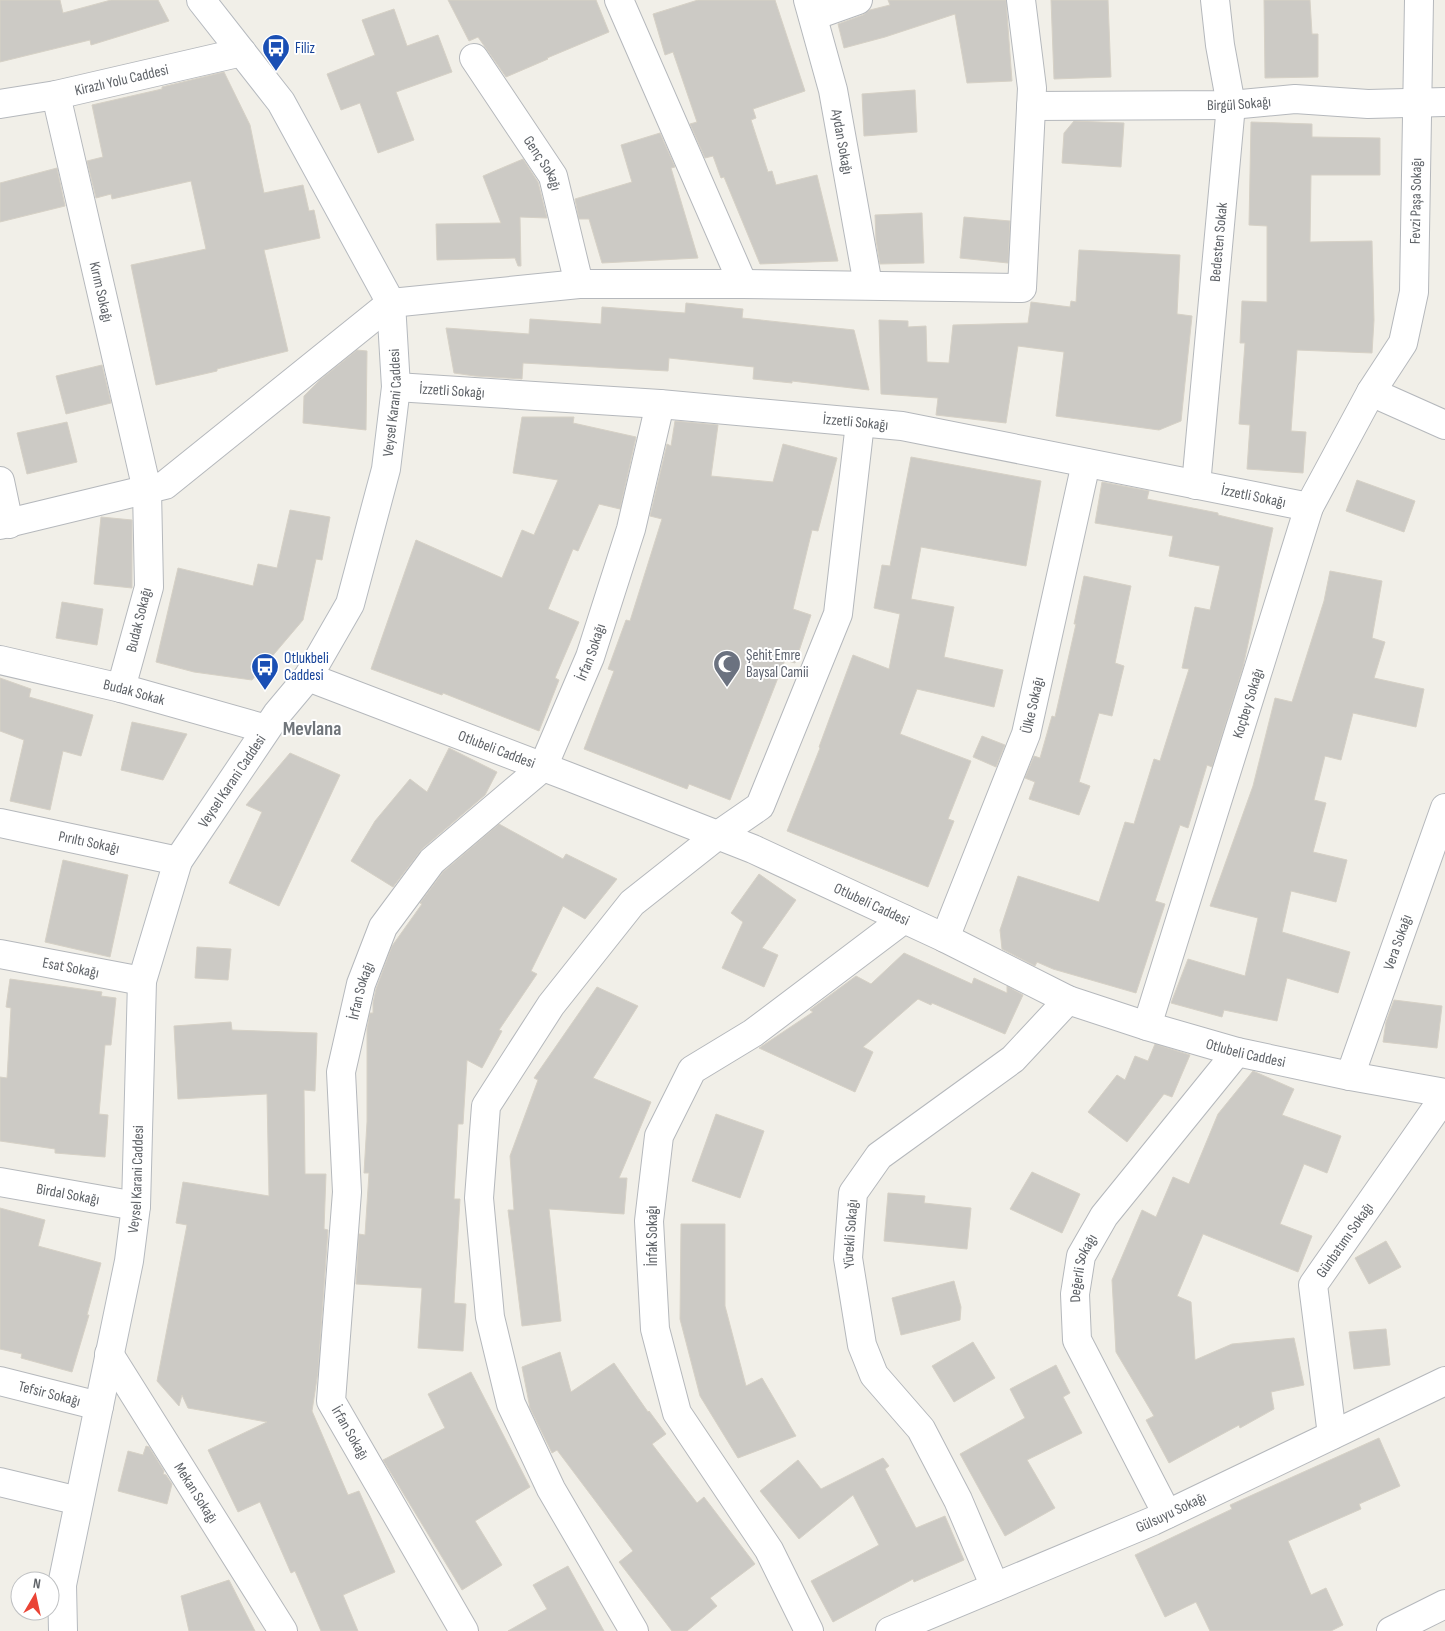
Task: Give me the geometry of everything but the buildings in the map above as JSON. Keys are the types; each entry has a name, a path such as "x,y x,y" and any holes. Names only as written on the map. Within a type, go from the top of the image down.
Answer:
{"street":[{"name":"Veysel Karani Caddesi","path":"62,1631 62,1585 129,1261 136,1206 142,981 178,861 276,714 308,677 350,604 386,469 396,387 391,303 281,102 202,0"},
{"path":"618,0 743,284"},
{"path":"811,8 858,0"},
{"path":"0,481 4,524 165,485 391,303 579,284 868,285 1022,288 1032,88 1020,0"},
{"name":"Bedesten Sokak","path":"1196,485 1232,105 1220,45 1215,0"},
{"name":"Fevzi Paşa Sokağı","path":"1371,392 1403,343 1414,292 1419,0"},
{"name":"Aydan Sokağı","path":"811,8 833,90 868,285"},
{"name":"Kirazlı Yolu Caddesi","path":"0,104 56,94 242,52"},
{"name":"Genç Sokağı","path":"474,58 553,176 579,284"},
{"name":"Kırım Sokağı","path":"56,94 148,490"},
{"name":"Birgül Sokağı","path":"1031,106 1232,105 1295,99 1368,104 1445,102"},
{"name":"İzzetli Sokağı","path":"396,387 660,404 902,426 1309,508"},
{"path":"1371,392 1445,425"},
{"name":"Koçbey Sokağı","path":"1147,1026 1309,508 1371,392"},
{"name":"İrfan Sokağı","path":"464,1631 331,1401 348,1192 341,1072 361,984 383,927 432,861 543,767 590,657 626,548 660,404"},
{"path":"634,1631 551,1489 511,1404 490,1317 479,1198 486,1106 551,1005 632,903 718,835 760,806 838,614 860,423"},
{"name":"Ülke Sokağı","path":"945,938 1026,734 1086,463"},
{"name":"Budak Sokağı","path":"121,688 149,587 148,490"},
{"name":"Budak Sokak","path":"0,660 121,688 266,729"},
{"name":"Otlubeli Caddesi","path":"308,677 753,849 945,938 1068,1000 1147,1026 1237,1052 1445,1094"},
{"name":"Vera Sokağı","path":"1350,1076 1445,808"},
{"name":"Pırıltı Sokağı","path":"0,823 178,861"},
{"name":"İnfak Sokağı","path":"809,1631 769,1550 678,1413 655,1329 649,1221 659,1136 692,1070 753,1033 904,919"},
{"name":"Esat Sokağı","path":"0,954 142,981"},
{"name":"Yürekli Sokağı","path":"995,1587 958,1500 921,1429 874,1375 862,1346 848,1258 853,1192 879,1156 1013,1059 1068,1000"},
{"name":"Değerli Sokağı","path":"1167,1514 1077,1340 1074,1294 1081,1256 1104,1216 1237,1052"},
{"name":"Günbatımı Sokağı","path":"1332,1435 1313,1285 1445,1094"},
{"name":"Birdal Sokağı","path":"0,1182 136,1206"},
{"name":"Mekan Sokağı","path":"109,1354 283,1631"},
{"name":"Tefsir Sokağı","path":"0,1380 99,1406"},
{"name":"Gülsuyu Sokağı","path":"890,1631 1167,1514 1445,1381"},
{"path":"0,1482 79,1501"},
{"path":"1392,1631 1445,1604"}],"place":[{"name":"Filiz","path":"276,72"},
{"name":"Şehit Emre Baysal Camii","path":"727,688"},
{"name":"Otlukbeli Caddesi","path":"265,691"}],"district":[{"name":"Mevlana","path":"312,729"}]}
